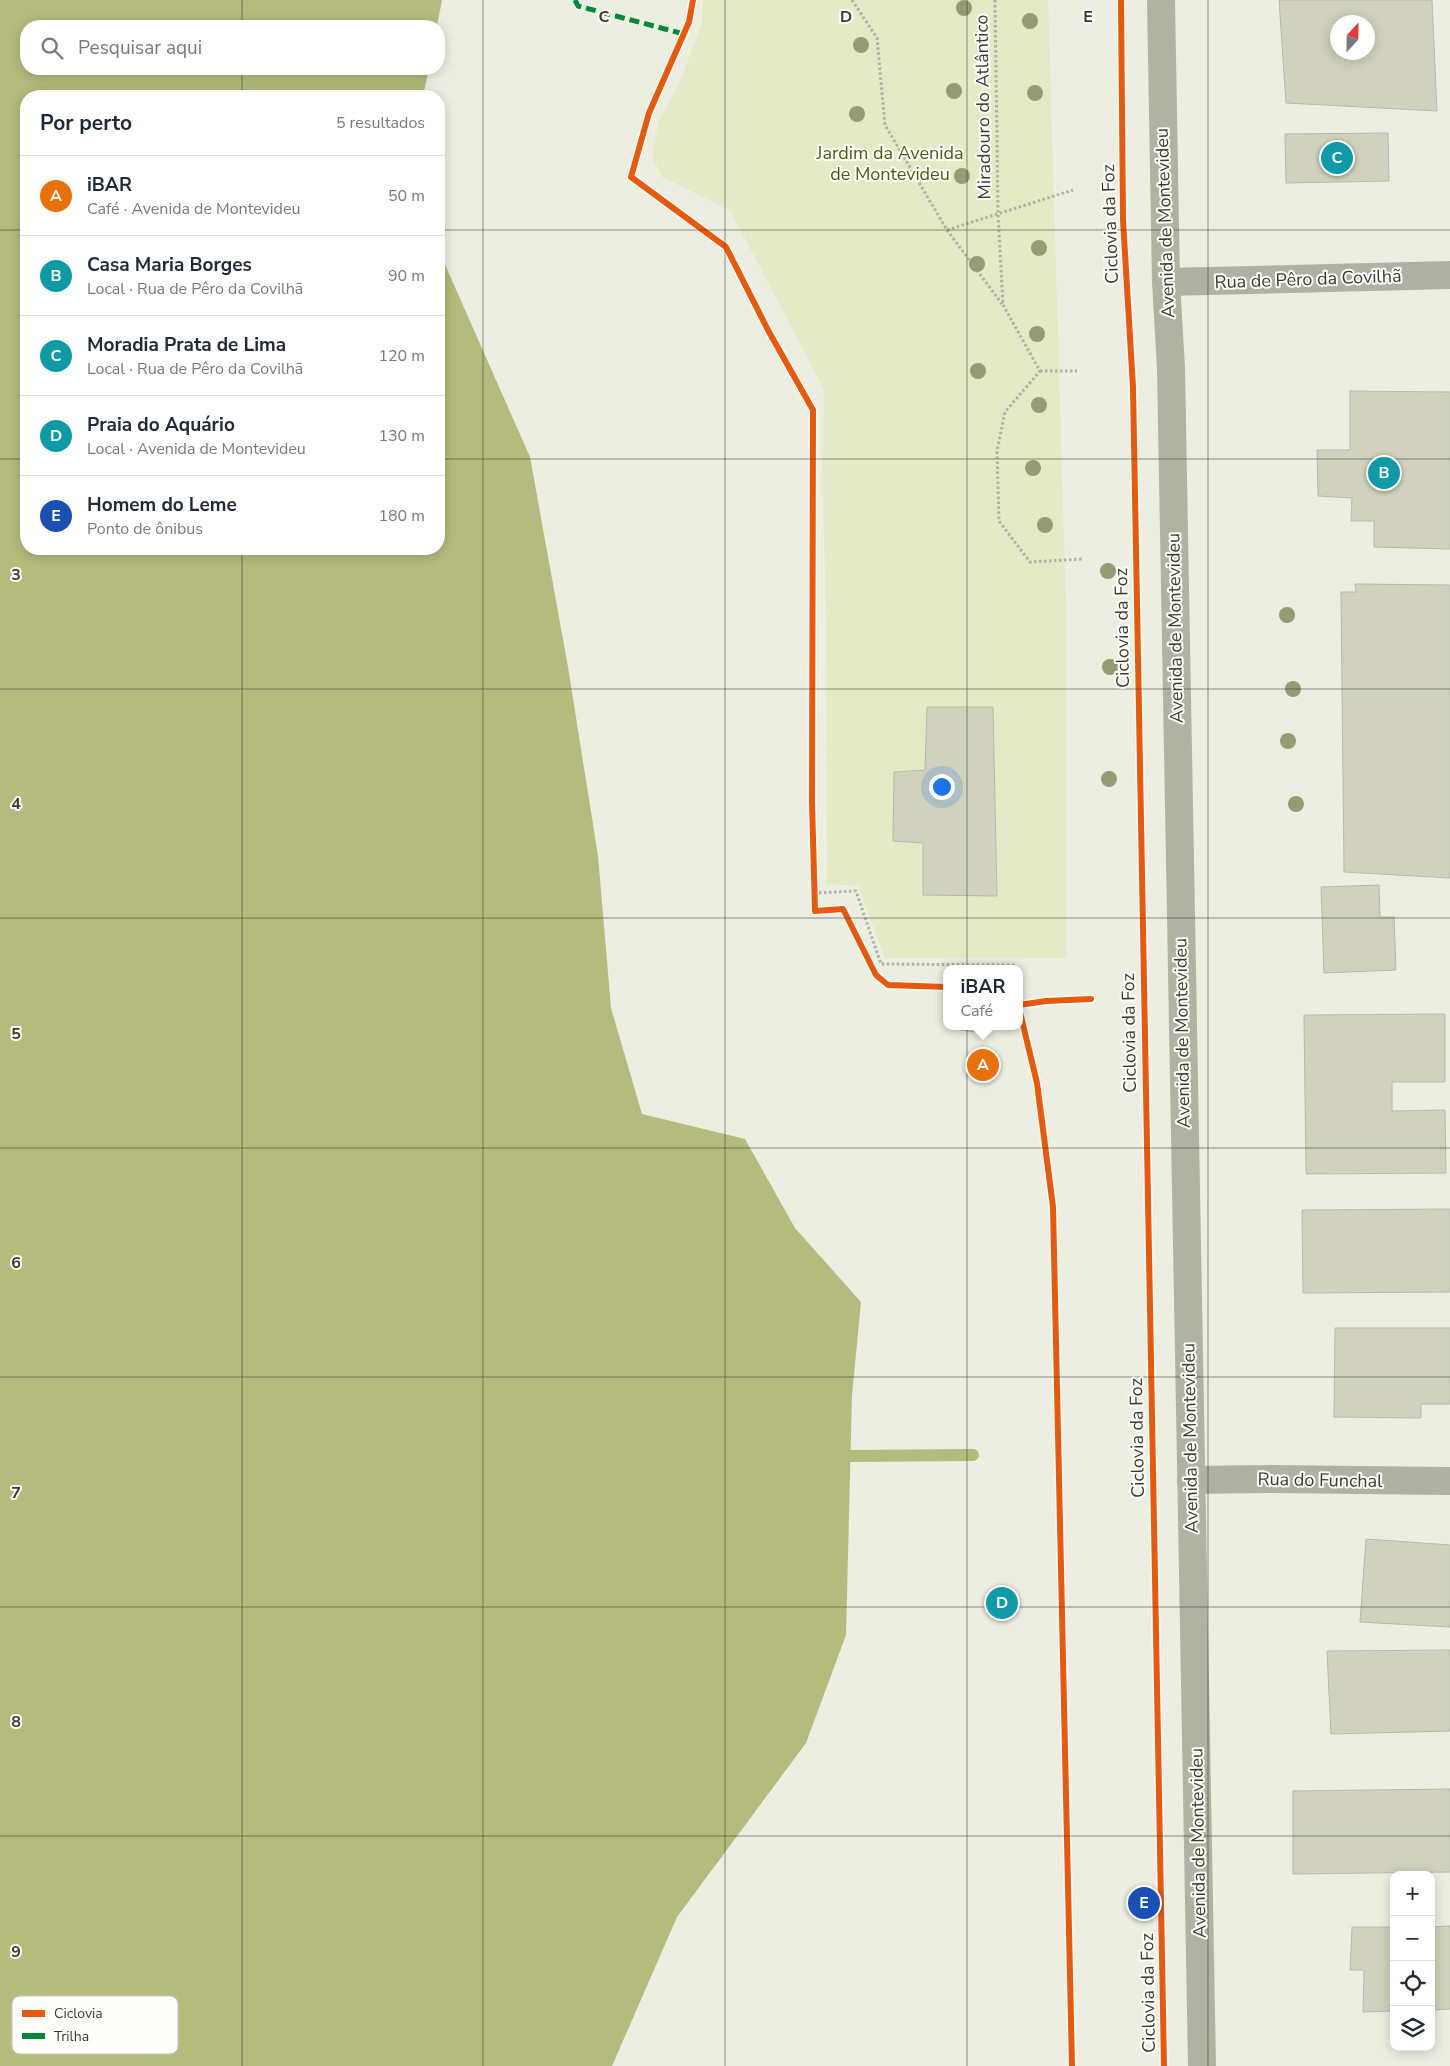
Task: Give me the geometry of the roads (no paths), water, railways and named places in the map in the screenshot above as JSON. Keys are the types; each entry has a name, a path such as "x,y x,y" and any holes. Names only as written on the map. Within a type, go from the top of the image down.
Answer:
{"main road":[{"name":"Avenida de Montevideu","path":"1161,0 1166,282 1171,368 1202,2066"}],"street":[{"name":"Rua de Pêro da Covilhã","path":"1166,282 1450,275"},
{"name":"Rua do Funchal","path":"1190,1480 1269,1478 1450,1481"}],"waterway":[{"path":"851,1456 973,1455"}],"place":[{"name":"Moradia Prata de Lima","path":"1337,158"},
{"name":"Casa Maria Borges","path":"1384,473"},
{"name":"iBAR","path":"983,1065"},
{"name":"Praia do Aquário","path":"1002,1603"},
{"name":"Homem do Leme","path":"1144,1903"}],"park label":[{"name":"Jardim da Avenida de Montevideu","path":"890,163"}]}
